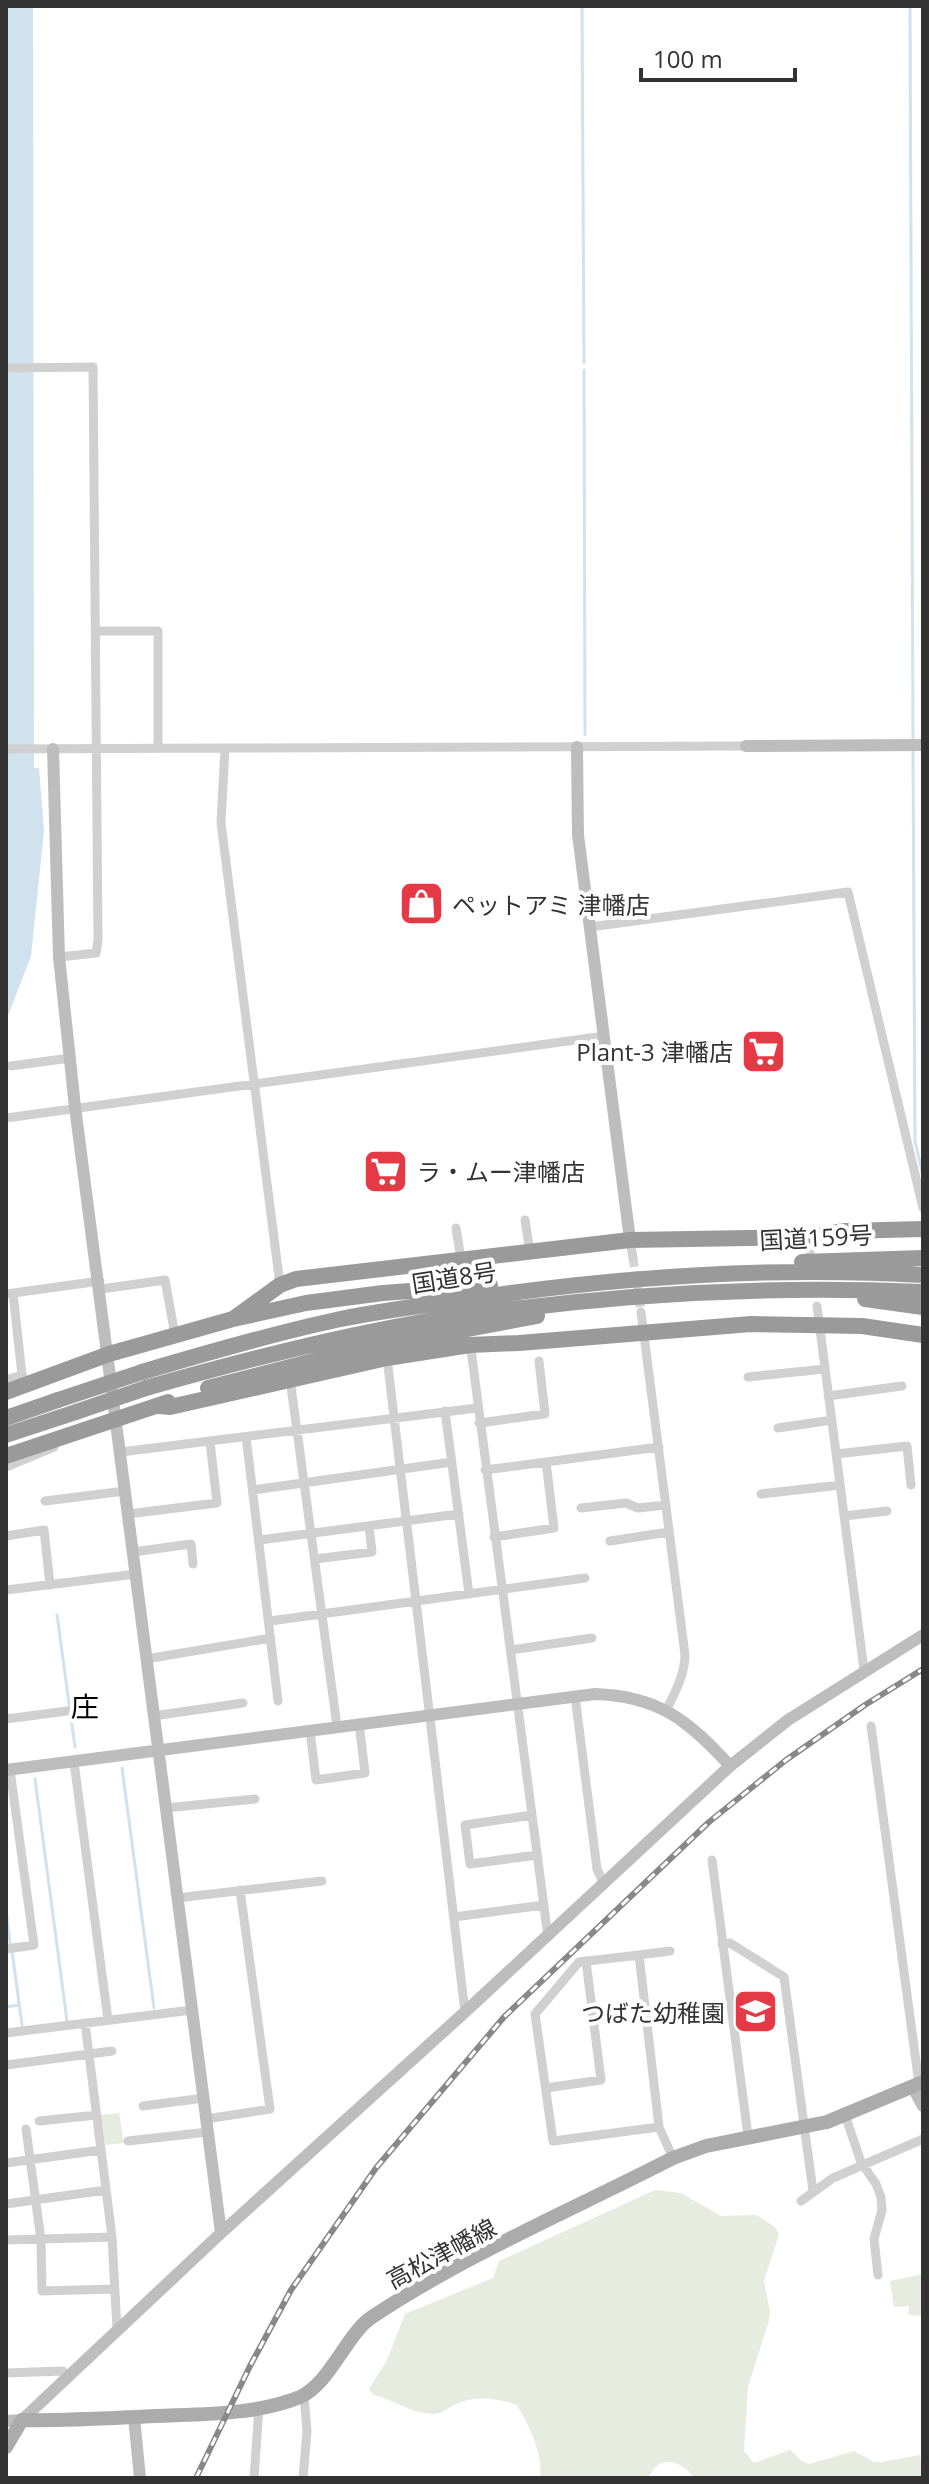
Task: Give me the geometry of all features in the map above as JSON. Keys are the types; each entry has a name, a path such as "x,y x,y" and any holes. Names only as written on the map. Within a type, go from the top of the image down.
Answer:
{"highway":[{"path":"233,1319 280,1285 362,1264 460,1263 630,1240 809,1245 845,1231 923,1229"},
{"name":"国道159号","path":"714,1274 730,1266 888,1257 923,1258"},
{"name":"国道8号","path":"6,1435 76,1412 144,1380 235,1345 337,1320 520,1291 655,1277 863,1271 923,1275"},
{"path":"6,1392 24,1380 109,1354 233,1319 306,1303 383,1293 597,1275 655,1277"},
{"name":"国道8号","path":"6,1418 58,1400 144,1380 432,1321 536,1306 655,1296 799,1290 923,1292"},
{"path":"716,1294 736,1298 862,1299 923,1307"},
{"path":"6,1456 213,1386 365,1348 655,1296"},
{"path":"159,1406 170,1407 470,1342 519,1343 751,1324 818,1315 862,1326 923,1335"}],"main road":[{"name":"高松津幡線","path":"304,2395 335,2364 368,2320 419,2286 673,2158 748,2136 806,2127 845,2115 918,2084"},
{"path":"6,2447 22,2420 134,2417 259,2407 304,2395"}],"street":[{"path":"6,368 93,367 96,953 59,957"},
{"path":"96,631 158,631 158,748"},
{"path":"6,749 916,746"},
{"path":"577,747 578,835 633,1258"},
{"path":"225,748 221,823 280,1285"},
{"path":"53,749 59,957 75,1107 221,2233"},
{"path":"590,927 848,892 923,1208"},
{"path":"6,1118 605,1036"},
{"path":"11,1066 70,1058"},
{"path":"525,1220 530,1252"},
{"path":"456,1228 460,1263"},
{"path":"6,1380 24,1380 9,1294 165,1280 175,1335"},
{"path":"641,1312 685,1663 674,1697 666,1710"},
{"path":"818,1315 864,1670"},
{"path":"470,1342 500,1590 505,1597 548,1937"},
{"path":"387,1358 465,2012"},
{"path":"479,1423 545,1414 539,1361"},
{"path":"748,1377 825,1369"},
{"path":"290,1379 337,1726"},
{"path":"828,1396 902,1386"},
{"path":"121,1452 477,1408"},
{"path":"445,1411 469,1594"},
{"path":"778,1428 832,1420"},
{"path":"246,1437 278,1701"},
{"path":"6,1467 54,1448 53,1442"},
{"path":"128,1514 217,1503 210,1442"},
{"path":"836,1454 907,1446 911,1485"},
{"path":"485,1470 659,1447"},
{"path":"253,1490 452,1462"},
{"path":"494,1537 554,1528 546,1462"},
{"path":"761,1494 840,1485"},
{"path":"45,1501 125,1491"},
{"path":"581,1508 626,1503 638,1508 666,1505"},
{"path":"844,1516 887,1511"},
{"path":"260,1540 459,1514"},
{"path":"315,1559 372,1552 369,1526"},
{"path":"6,1536 44,1530 50,1585"},
{"path":"610,1541 669,1532"},
{"path":"133,1552 191,1544 193,1564"},
{"path":"6,1590 136,1574"},
{"path":"270,1621 585,1578"},
{"path":"6,2421 22,2420 730,1766 788,1720 923,1635"},
{"path":"146,1659 271,1638"},
{"path":"511,1650 592,1638"},
{"path":"6,1949 34,1945 8,1770 575,1696 624,1696 654,1704 693,1728 730,1766"},
{"path":"575,1696 597,1869 604,1884"},
{"path":"153,1716 243,1703"},
{"path":"6,1719 67,1711"},
{"path":"310,1730 316,1780 365,1773 359,1723"},
{"path":"871,1726 923,2106"},
{"path":"74,1762 108,2020"},
{"path":"166,1808 255,1799"},
{"path":"532,1815 465,1825 466,1838 470,1864 537,1855"},
{"path":"712,1860 748,2136"},
{"path":"177,1898 322,1881"},
{"path":"128,2141 207,2126 270,2109 240,1890"},
{"path":"454,1917 544,1905"},
{"path":"722,1944 730,1943 784,1977 813,2191"},
{"path":"659,2127 553,2141 535,2014 579,1962 670,1951"},
{"path":"639,1955 659,2127 673,2158"},
{"path":"546,2088 601,2080 586,1961"},
{"path":"6,2033 192,2010"},
{"path":"85,2023 112,2237 117,2329"},
{"path":"6,2065 112,2051"},
{"path":"143,2106 204,2098"},
{"path":"39,2121 97,2115"},
{"path":"845,2115 863,2164 881,2197 882,2210 874,2239 878,2275"},
{"path":"26,2129 41,2240 42,2291 115,2289"},
{"path":"801,2201 824,2182 923,2139"},
{"path":"6,2163 101,2150"},
{"path":"6,2204 106,2190"},
{"path":"6,2240 112,2237"},
{"path":"6,2373 63,2371 67,2377"},
{"path":"303,2478 307,2431 304,2395"},
{"path":"254,2478 259,2407"},
{"path":"134,2417 140,2478"}],"shaded area":[{"path":"119,2113 124,2143 105,2145 101,2115"},
{"path":"655,2190 681,2193 721,2216 756,2215 775,2227 779,2234 764,2281 769,2320 748,2387 744,2451 754,2463 790,2450 809,2464 854,2451 874,2462 920,2455 923,2478 695,2478 684,2467 665,2462 653,2470 649,2478 540,2478 537,2449 517,2405 479,2399 463,2401 433,2414 417,2412 373,2395 369,2389 387,2360 405,2314 493,2278 499,2261"},
{"path":"923,2274 923,2316 908,2315 909,2306 894,2307 890,2281"}],"water":[{"path":"6,6 33,6 34,768 39,768 44,831 31,956 6,1021"}],"waterway":[{"path":"582,6 584,363"},
{"path":"910,6 913,741"},
{"path":"584,370 585,735"},
{"path":"913,749 915,1141 923,1176"},
{"path":"57,1615 75,1747"},
{"path":"122,1768 154,2008"},
{"path":"35,1779 67,2021"},
{"path":"6,1909 10,1943"},
{"path":"12,1951 22,2025"},
{"path":"6,2007 19,2005"}],"tunnel":[{"path":"633,1258 641,1312"},
{"path":"461,1271 463,1289"}],"railway":[{"path":"196,2478 291,2290 376,2168 504,2017 709,1822 786,1760 923,1669"}],"place":[{"name":"ペットアミ 津幡店","path":"421,904"},
{"name":"Plant-3 津幡店","path":"764,1051"},
{"name":"ラ・ムー津幡店","path":"386,1171"},
{"name":"つばた幼稚園","path":"756,2012"}],"district":[{"name":"庄","path":"85,1706"}]}
